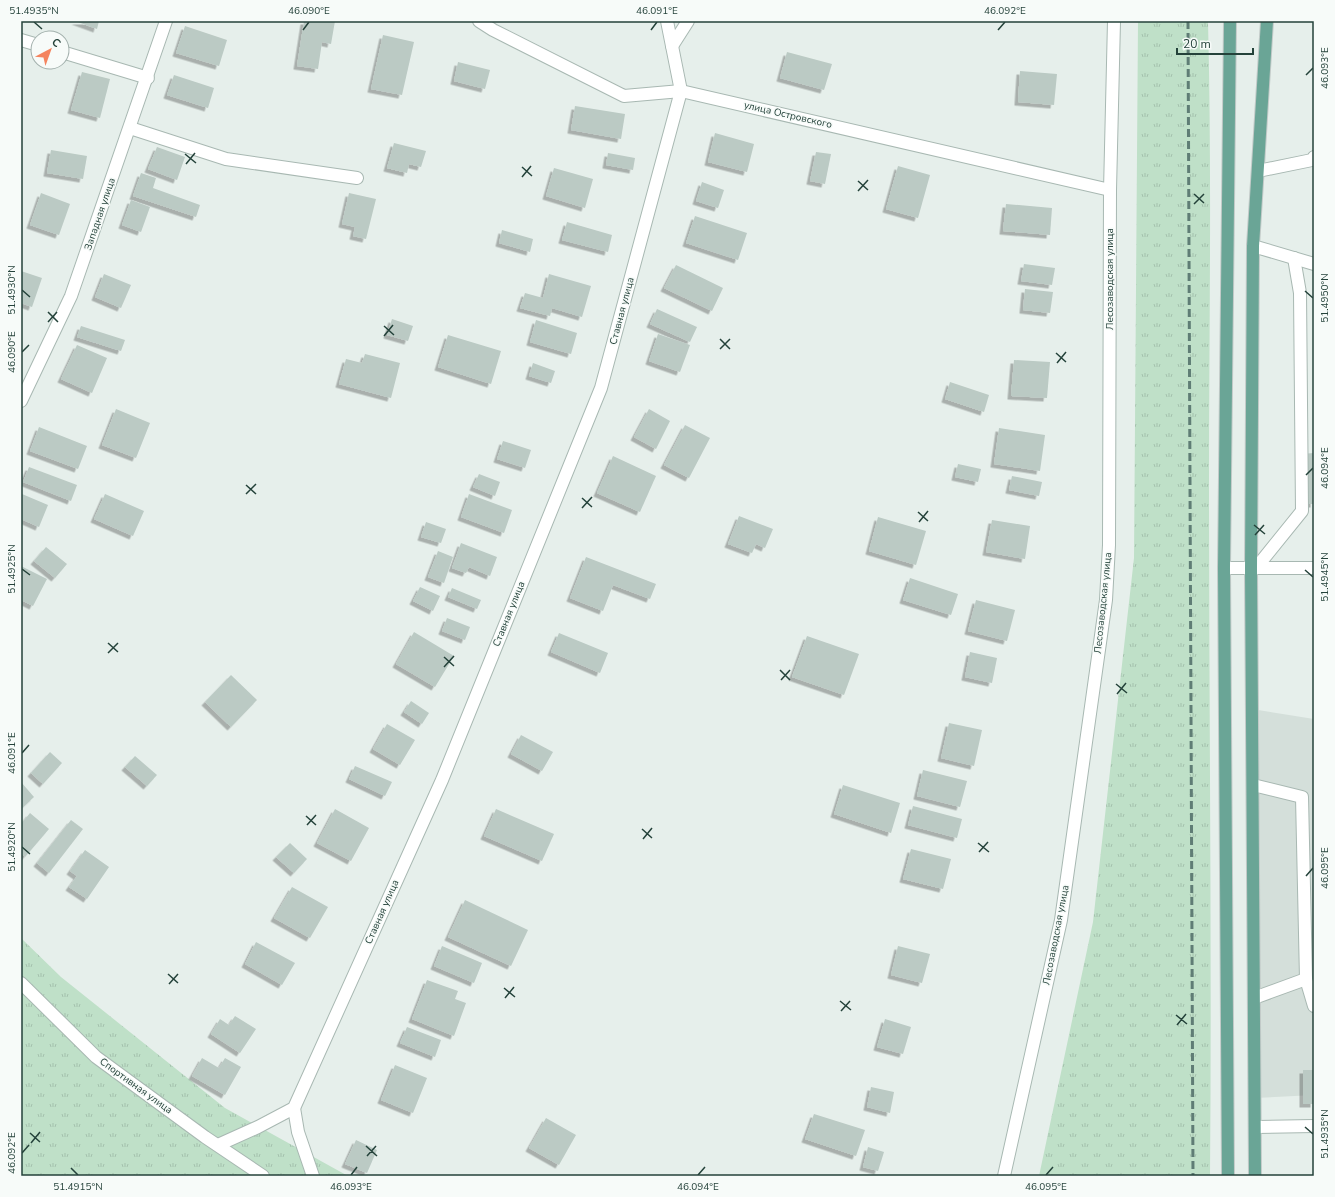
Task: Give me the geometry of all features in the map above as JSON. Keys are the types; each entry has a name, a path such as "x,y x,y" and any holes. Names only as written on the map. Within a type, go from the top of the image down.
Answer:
{"main road":[{"path":"1228,1176 1224,568 1230,21"},
{"path":"1255,1176 1253,246 1267,21"}],"street":[{"name":"Западная улица","path":"21,401 71,296 148,78 166,21"},
{"name":"улица Островского","path":"479,21 493,30 624,96 681,91 1110,190"},
{"name":"Ставная улица","path":"294,1108 442,780 601,388 681,91 667,21"},
{"path":"672,46 688,21"},
{"name":"Лесозаводская улица","path":"1004,1176 1061,920 1106,600 1109,545 1110,190 1114,21"},
{"path":"70,54 148,78"},
{"path":"130,128 226,159 357,178"},
{"path":"1258,171 1312,160 1314,157"},
{"path":"1253,246 1314,264"},
{"path":"1253,568 1302,511 1300,293 1294,258"},
{"path":"1224,568 1314,568"},
{"path":"1253,785 1302,797 1306,979 1314,1006"},
{"path":"1254,998 1306,979"},
{"name":"Спортивная улица","path":"23,986 96,1057 263,1176"},
{"path":"218,1145 258,1127 294,1108 298,1132 313,1176"},
{"path":"1256,1127 1314,1126"}],"shaded area":[{"path":"1252,709 1314,719 1314,1095 1255,1098"}],"green space":[{"path":"1138,21 1208,21 1210,195 1210,1176 1039,1176 1093,922 1134,558"},
{"path":"21,938 61,977 225,1108 348,1176 21,1176"}],"building":[{"path":"75,21 99,21 97,29"},
{"path":"304,21 335,21 331,44 322,42 318,69 297,66"},
{"path":"185,26 227,40 219,66 176,53"},
{"path":"383,35 414,42 402,95 371,89"},
{"path":"787,52 832,64 824,90 780,78"},
{"path":"458,62 490,70 485,89 454,81"},
{"path":"1020,71 1057,74 1054,105 1018,102"},
{"path":"82,72 110,79 100,118 71,110"},
{"path":"174,75 214,88 208,108 167,95"},
{"path":"575,106 625,114 621,139 571,130"},
{"path":"715,133 754,144 747,172 708,162"},
{"path":"394,143 426,151 421,167 409,164 407,173 387,168"},
{"path":"157,147 185,157 177,180 148,169"},
{"path":"51,150 87,156 83,179 47,173"},
{"path":"816,152 831,154 825,184 810,181"},
{"path":"608,153 635,158 633,170 606,165"},
{"path":"898,166 930,175 918,218 886,209"},
{"path":"554,168 593,179 585,208 546,196"},
{"path":"141,173 156,178 153,188 200,205 196,217 133,196"},
{"path":"702,182 724,190 718,208 696,201"},
{"path":"41,193 70,204 59,235 30,225"},
{"path":"349,193 376,199 366,239 353,236 355,227 342,224"},
{"path":"131,200 150,207 141,232 122,225"},
{"path":"1006,204 1052,208 1050,235 1003,231"},
{"path":"695,216 747,233 738,260 686,243"},
{"path":"567,222 612,235 608,252 562,240"},
{"path":"502,230 533,239 530,252 499,243"},
{"path":"1024,264 1055,268 1052,285 1021,281"},
{"path":"676,265 723,288 712,311 664,288"},
{"path":"21,271 42,278 32,307 21,303"},
{"path":"104,274 131,285 121,308 95,297"},
{"path":"549,274 591,286 582,317 552,308 550,316 520,308 525,293 543,298"},
{"path":"1025,289 1053,292 1050,313 1023,310"},
{"path":"657,309 697,327 690,342 650,324"},
{"path":"392,319 413,326 408,341 387,335"},
{"path":"536,320 577,333 571,354 530,342"},
{"path":"81,326 125,340 121,351 77,337"},
{"path":"658,334 690,345 680,372 649,361"},
{"path":"448,335 501,351 491,384 438,367"},
{"path":"77,345 107,358 92,393 61,379"},
{"path":"365,354 400,363 391,398 339,384 346,359 362,363"},
{"path":"1014,360 1050,362 1047,398 1011,396"},
{"path":"533,363 555,371 551,383 529,376"},
{"path":"950,382 989,395 984,412 945,399"},
{"path":"116,409 150,423 136,458 102,445"},
{"path":"649,409 670,421 656,449 634,437"},
{"path":"685,425 710,438 689,478 664,465"},
{"path":"39,427 87,446 78,469 30,451"},
{"path":"999,428 1045,435 1040,471 994,464"},
{"path":"503,441 531,450 525,468 497,459"},
{"path":"1314,453 1314,504 1304,504 1301,454"},
{"path":"613,456 656,476 640,512 597,493"},
{"path":"958,464 981,469 978,482 955,477"},
{"path":"29,467 77,485 71,501 23,482"},
{"path":"479,474 500,482 495,496 473,487"},
{"path":"1012,476 1042,482 1039,496 1009,490"},
{"path":"22,494 48,505 39,527 21,519"},
{"path":"105,494 144,511 133,536 94,519"},
{"path":"469,494 512,510 504,533 461,517"},
{"path":"739,516 773,529 765,548 756,544 752,553 728,544"},
{"path":"878,517 926,531 916,565 869,551"},
{"path":"992,520 1030,526 1025,559 986,552"},
{"path":"426,522 446,529 441,543 421,537"},
{"path":"461,543 497,557 490,576 469,567 466,573 452,568"},
{"path":"46,547 67,564 55,578 34,561"},
{"path":"438,551 453,557 444,583 428,577"},
{"path":"586,557 656,584 650,599 613,585 603,611 570,598"},
{"path":"21,566 47,579 33,606 21,600"},
{"path":"910,578 958,594 951,615 903,600"},
{"path":"420,587 440,596 433,611 413,601"},
{"path":"452,588 481,600 477,609 448,597"},
{"path":"976,600 1015,610 1007,641 968,631"},
{"path":"447,618 470,627 465,640 442,631"},
{"path":"414,632 454,656 435,687 396,664"},
{"path":"559,633 608,653 600,673 551,652"},
{"path":"807,636 859,654 844,695 792,677"},
{"path":"970,652 997,658 992,683 965,677"},
{"path":"231,675 257,700 231,727 205,702"},
{"path":"411,701 429,713 422,724 404,712"},
{"path":"949,723 982,730 974,766 941,758"},
{"path":"387,724 415,740 400,765 373,749"},
{"path":"521,735 553,752 542,771 511,754"},
{"path":"50,752 62,763 43,784 31,773"},
{"path":"135,756 157,775 147,786 125,767"},
{"path":"355,766 392,782 385,796 349,779"},
{"path":"923,770 967,781 960,807 917,796"},
{"path":"21,782 34,797 21,809"},
{"path":"843,785 900,803 891,833 834,814"},
{"path":"913,806 962,819 957,838 908,825"},
{"path":"335,809 369,828 351,861 317,843"},
{"path":"496,809 554,834 542,861 484,836"},
{"path":"30,813 49,829 25,857 21,853 21,824"},
{"path":"71,820 83,829 49,873 37,863"},
{"path":"290,843 307,859 294,873 276,857"},
{"path":"911,849 951,859 943,889 903,879"},
{"path":"85,850 109,867 87,899 69,887 77,876 70,871"},
{"path":"292,887 328,907 310,938 274,918"},
{"path":"465,900 528,930 511,966 448,937"},
{"path":"256,942 295,963 282,985 245,964"},
{"path":"442,946 482,963 474,983 434,966"},
{"path":"898,946 930,954 922,983 891,975"},
{"path":"427,980 458,991 455,999 466,1003 454,1036 412,1019"},
{"path":"235,1016 256,1029 240,1053 211,1034 220,1019 229,1025"},
{"path":"885,1019 911,1027 903,1054 877,1047"},
{"path":"407,1027 441,1040 435,1057 400,1043"},
{"path":"202,1058 219,1068 225,1058 241,1067 225,1095 192,1076"},
{"path":"395,1065 427,1078 413,1113 381,1100"},
{"path":"1303,1070 1314,1070 1314,1104 1303,1104"},
{"path":"871,1087 894,1092 890,1113 867,1107"},
{"path":"814,1114 865,1130 856,1156 805,1139"},
{"path":"546,1118 576,1135 559,1165 529,1148"},
{"path":"356,1140 377,1150 367,1173 345,1164"},
{"path":"868,1147 884,1152 878,1171 863,1167"}],"railway":[{"path":"1188,21 1193,1176"}]}
